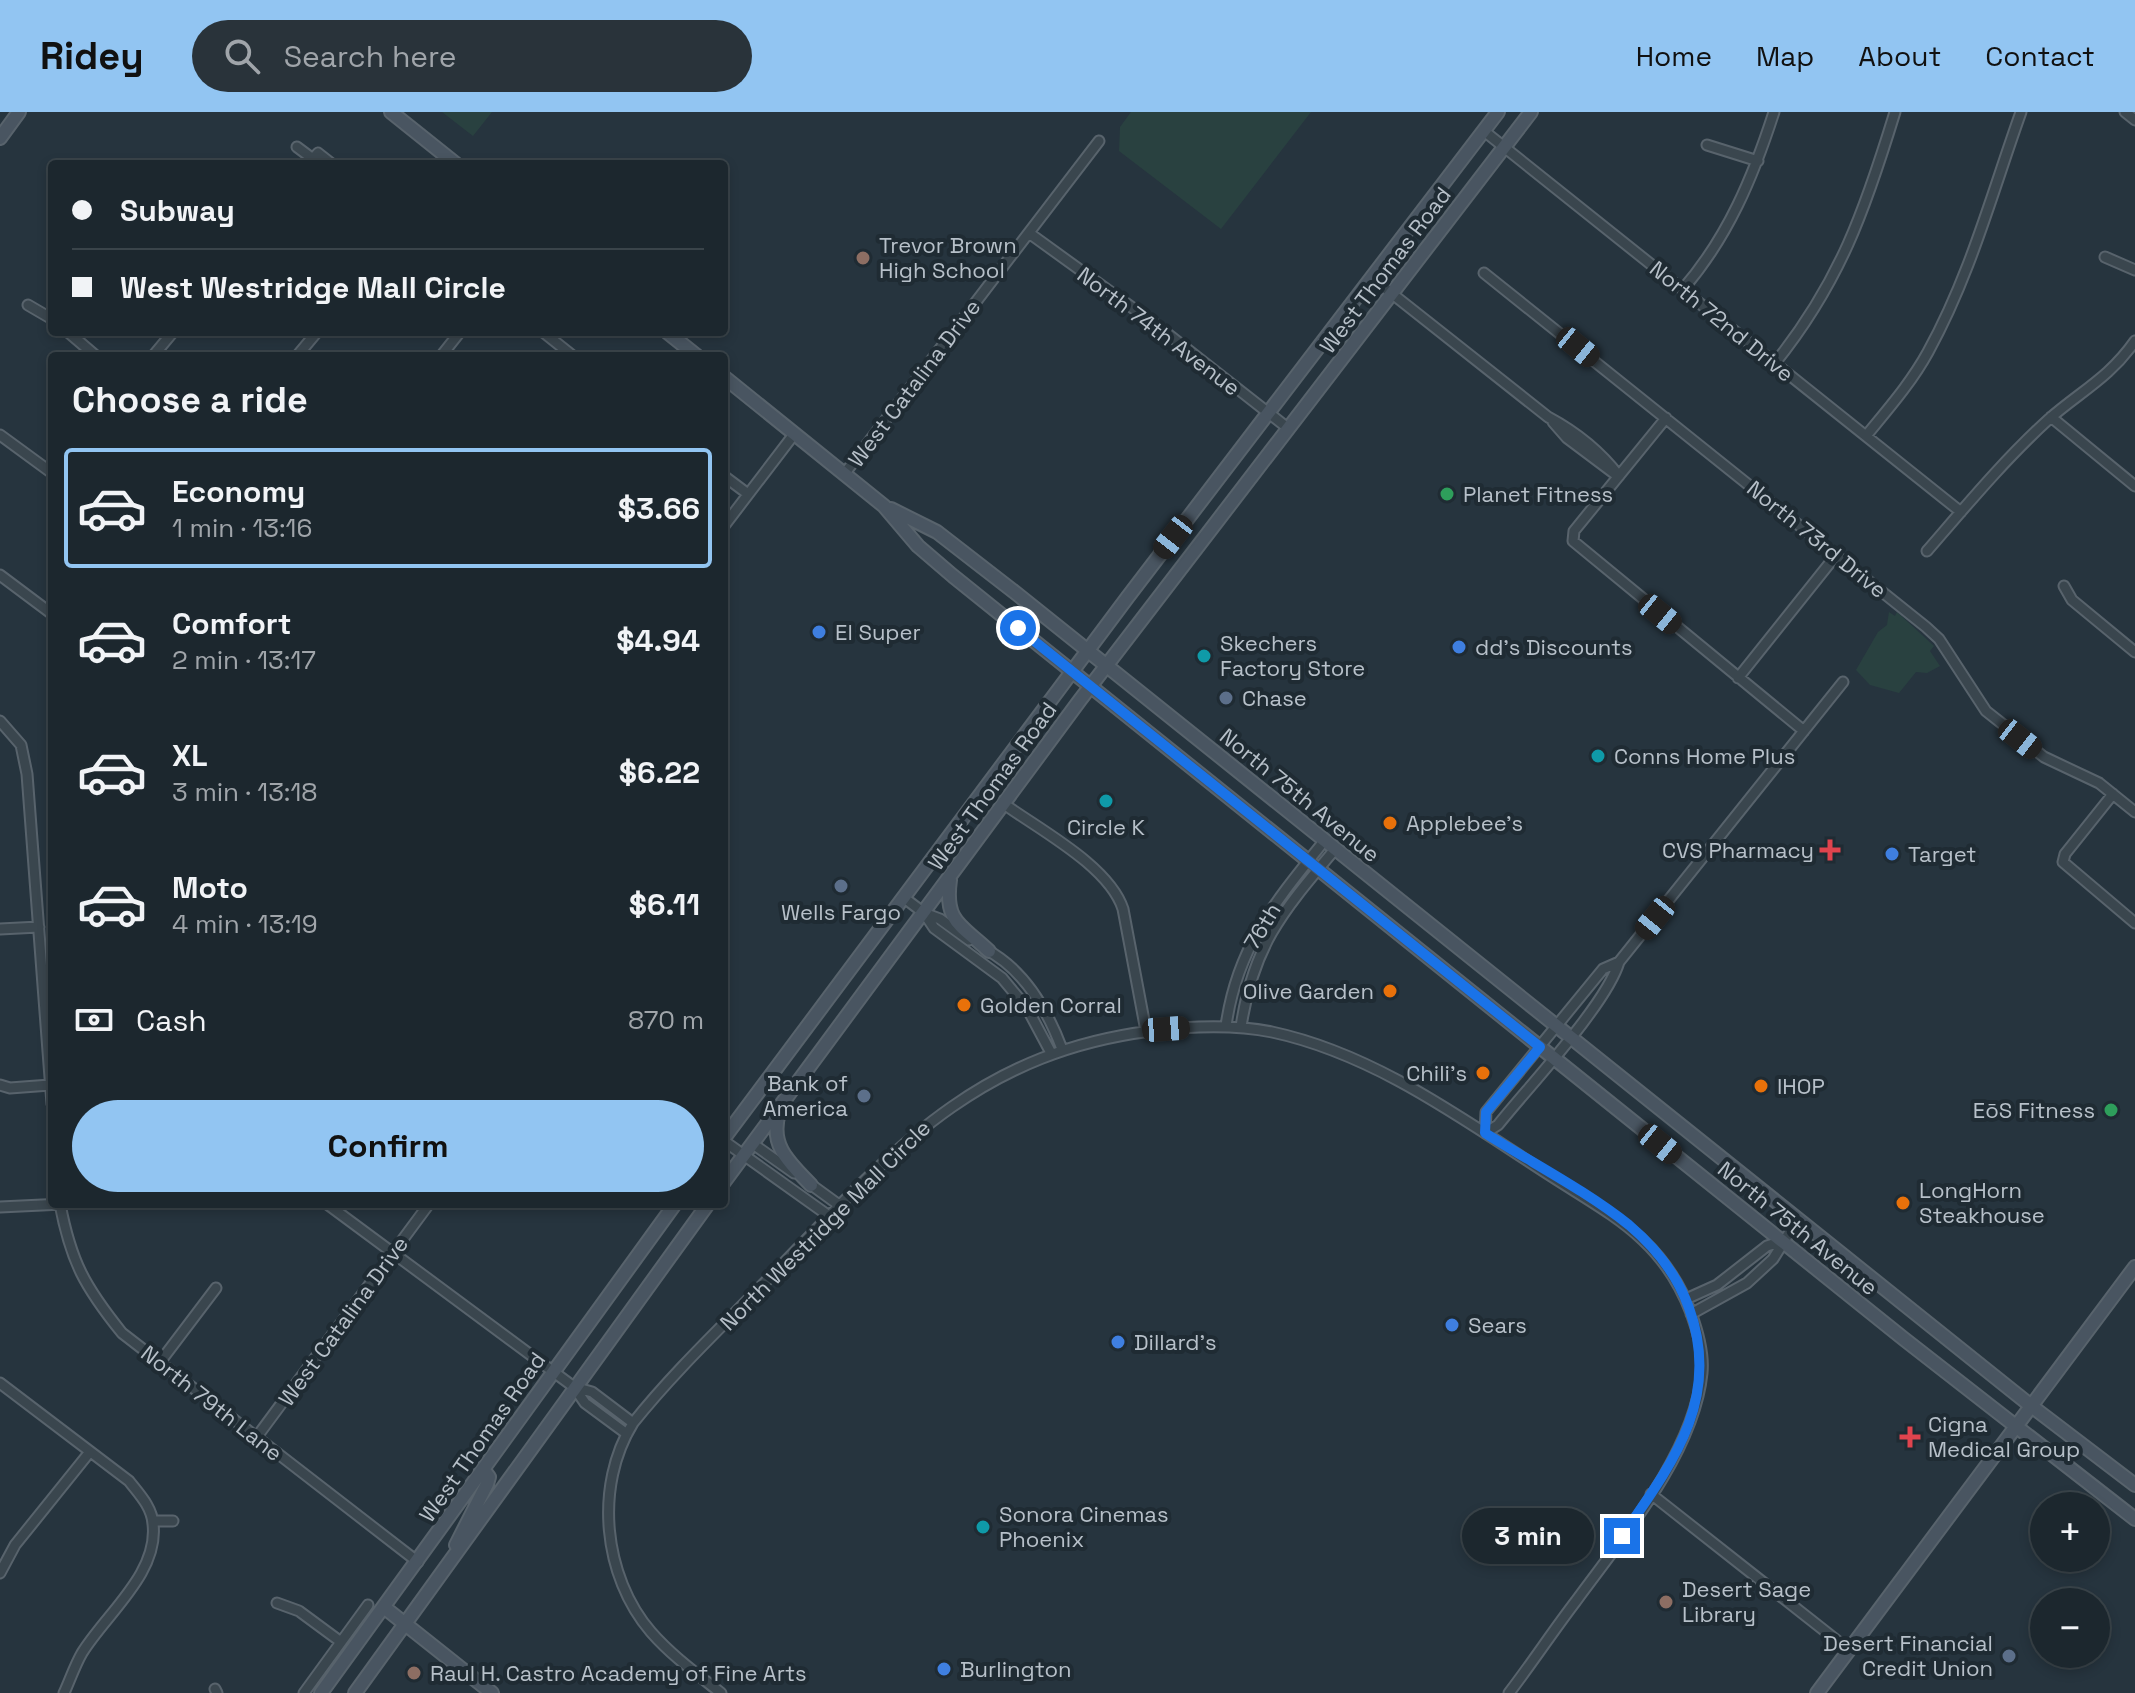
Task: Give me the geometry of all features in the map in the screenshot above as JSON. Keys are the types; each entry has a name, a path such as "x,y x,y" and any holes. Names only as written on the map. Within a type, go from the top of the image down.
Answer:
{"main road":[{"path":"0,138 19,112"},
{"path":"391,112 451,160"},
{"name":"West Thomas Road","path":"728,1133 1072,671 1498,112"},
{"name":"West Thomas Road","path":"728,1177 1091,686 1531,112"},
{"path":"672,336 692,352"},
{"name":"North 75th Avenue","path":"728,380 845,473 884,506 918,546 1072,671 1782,1241 2135,1519"},
{"name":"North 75th Avenue","path":"884,506 937,532 1088,650 2030,1405 2135,1485"},
{"path":"950,878 947,898 951,915 989,951"},
{"path":"783,1104 776,1123 779,1149 811,1185"},
{"path":"728,1137 753,1144"},
{"name":"West Thomas Road","path":"321,1693 672,1208"},
{"name":"West Thomas Road","path":"355,1693 705,1208"},
{"path":"1817,1693 2135,1267"},
{"path":"449,1563 462,1529 487,1484 489,1477 483,1469"},
{"path":"385,1608 492,1693"}],"street":[{"path":"1683,289 1714,248 1743,199 1774,112"},
{"path":"1775,363 1835,277 1869,196 1895,112"},
{"path":"1866,436 1927,354 1951,306 1988,215 2021,112"},
{"path":"2125,112 2135,120"},
{"name":"North 72nd Drive","path":"1484,131 1961,512"},
{"name":"West Catalina Drive","path":"845,473 1099,141"},
{"path":"1707,145 1758,161"},
{"path":"297,147 313,159"},
{"name":"North 74th Avenue","path":"1029,233 1128,303 1289,429"},
{"path":"2105,257 2135,270"},
{"name":"North 73rd Drive","path":"1484,273 1939,639 1986,711 2044,757 2099,783 2135,812"},
{"path":"1371,277 1619,476"},
{"path":"28,305 48,317"},
{"path":"73,336 91,352"},
{"path":"156,352 170,336"},
{"path":"300,352 314,336"},
{"path":"444,352 457,336"},
{"path":"548,336 568,352"},
{"path":"1927,551 2005,461 2051,417 2117,367 2135,341"},
{"path":"2051,417 2135,486"},
{"path":"1666,418 1574,531 1573,541 1804,731"},
{"path":"728,521 795,433"},
{"path":"0,435 48,470"},
{"path":"728,479 748,494"},
{"path":"1738,678 1837,554"},
{"path":"0,575 48,611"},
{"path":"2064,586 2072,600 2135,652"},
{"path":"1485,1133 1498,1125 1553,1057 1614,980 1619,962 1843,682"},
{"path":"0,721 21,745 48,1056"},
{"path":"2113,794 2065,854 2063,862 2135,923"},
{"path":"1004,804 1086,863 1115,891 1123,909 1146,1031"},
{"name":"76th","path":"1241,1027 1258,955 1325,840"},
{"name":"76th","path":"1226,1026 1232,990 1249,943 1313,865 1336,848"},
{"path":"903,897 989,951 1035,995 1062,1049"},
{"path":"924,913 934,928 1002,978 1027,1008 1051,1053"},
{"path":"0,929 39,927"},
{"path":"1485,1133 1486,1112 1603,969 1619,962"},
{"name":"North Westridge Mall Circle","path":"721,1693 650,1631 632,1606 621,1581 611,1546 608,1508 615,1470 633,1423 839,1205 937,1115 1001,1075 1062,1049 1146,1031 1226,1026 1276,1033 1337,1052 1389,1076 1475,1126 1628,1225 1665,1261 1686,1299 1702,1357 1698,1397 1689,1424 1651,1494 1509,1693"},
{"path":"0,1085 10,1088 48,1085"},
{"path":"728,1138 745,1155 829,1216"},
{"path":"753,1144 839,1205"},
{"path":"0,1207 48,1205"},
{"name":"North 79th Lane","path":"62,1208 70,1255 92,1296 122,1333 418,1562"},
{"path":"332,1208 574,1387 585,1403 627,1434"},
{"name":"West Catalina Drive","path":"256,1438 426,1208"},
{"path":"1691,1314 1747,1283 1773,1259 1791,1230"},
{"path":"1686,1299 1717,1285 1767,1246 1782,1241"},
{"path":"160,1362 216,1288"},
{"path":"1,1384 129,1481 145,1500 153,1521 153,1547 140,1572 81,1654 64,1693"},
{"path":"574,1387 592,1392 633,1423"},
{"path":"0,1573 15,1545 89,1453"},
{"path":"1651,1494 1849,1650"},
{"path":"153,1521 173,1521"},
{"path":"277,1603 299,1611 341,1642"},
{"path":"304,1693 368,1605"}],"green space":[{"path":"442,112 492,112 473,136"},
{"path":"1131,112 1311,112 1221,229 1119,151 1120,127"},
{"path":"1889,612 1895,616 1897,612 1934,646 1930,651 1940,666 1927,673 1916,672 1899,693 1870,685 1856,670 1878,632 1887,625"}],"place":[{"name":"Trevor Brown High School","path":"863,258"},
{"name":"Planet Fitness","path":"1447,494"},
{"name":"El Super","path":"819,632"},
{"name":"dd's Discounts","path":"1459,647"},
{"name":"Skechers Factory Store","path":"1204,656"},
{"name":"Chase","path":"1226,698"},
{"name":"Conns Home Plus","path":"1598,756"},
{"name":"Circle K","path":"1106,801"},
{"name":"Applebee's","path":"1390,823"},
{"name":"CVS Pharmacy","path":"1830,850"},
{"name":"Target","path":"1892,854"},
{"name":"Wells Fargo","path":"841,886"},
{"name":"Olive Garden","path":"1390,991"},
{"name":"Golden Corral","path":"964,1005"},
{"name":"Chili's","path":"1483,1073"},
{"name":"IHOP","path":"1761,1086"},
{"name":"Bank of America","path":"864,1096"},
{"name":"EōS Fitness","path":"2111,1110"},
{"name":"LongHorn Steakhouse","path":"1903,1203"},
{"name":"Sears","path":"1452,1325"},
{"name":"Dillard's","path":"1118,1342"},
{"name":"Cigna Medical Group","path":"1910,1437"},
{"name":"Sonora Cinemas Phoenix","path":"983,1527"},
{"name":"Desert Sage Library","path":"1666,1602"},
{"name":"Desert Financial Credit Union","path":"2009,1656"},
{"name":"Burlington","path":"944,1669"},
{"name":"Raul H. Castro Academy of Fine Arts","path":"414,1673"}],"route":[{"path":"1018,628 1540,1047 1486,1112 1485,1133 1617,1217 1647,1242 1665,1261 1680,1286 1700,1343 1702,1369 1698,1397 1689,1424 1651,1494 1622,1536"}]}
